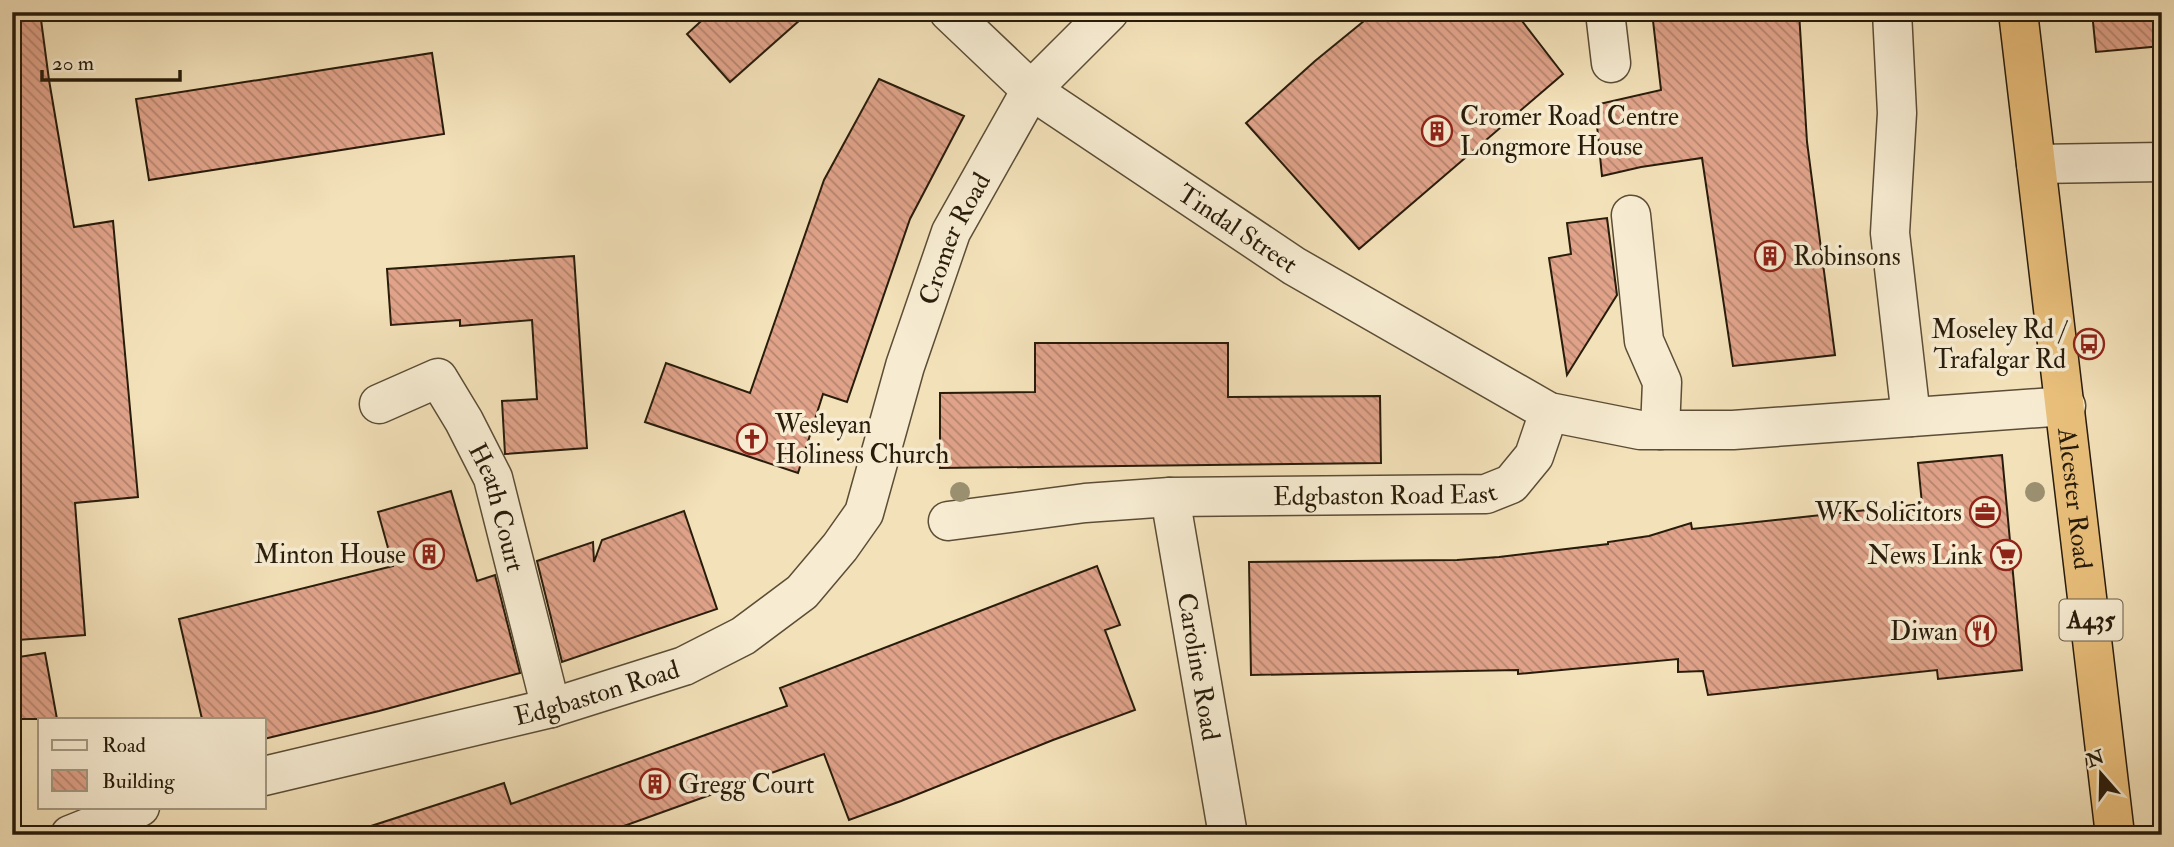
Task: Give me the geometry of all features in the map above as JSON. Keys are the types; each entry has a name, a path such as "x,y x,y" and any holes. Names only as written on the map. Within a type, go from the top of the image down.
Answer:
{"highway":[{"name":"A435","path":"2018,12 2036,164"},
{"name":"Alcester Road","path":"2036,164 2115,835"}],"street":[{"name":"Tindal Street","path":"949,12 1031,90 1294,266 1549,412"},
{"name":"Cromer Road","path":"867,503 905,366 951,232 1031,90 1109,12"},
{"path":"1605,12 1611,63"},
{"path":"1892,12 1896,113 1890,233 1911,417"},
{"path":"2036,164 2162,162"},
{"path":"1631,215 1644,341 1662,382 1660,430"},
{"name":"Heath Court","path":"379,404 438,378 464,421 493,478 551,708"},
{"path":"1549,412 1640,430 1733,430 2066,406"},
{"name":"Edgbaston Road East","path":"948,521 1085,503 1170,497 1486,494 1511,484 1534,456 1549,412"},
{"name":"Caroline Road","path":"1170,497 1228,835"},
{"name":"Edgbaston Road","path":"266,776 551,708 684,666 743,636 802,592 848,536 864,513 867,503"},
{"path":"70,835 138,808"}],"building":[{"path":"12,12 40,12 74,227 113,221 138,497 75,503 85,635 18,640 12,566 12,543 18,543 12,473"},
{"path":"711,12 809,12 730,82 687,34"},
{"name":"Cromer Road Centre Longmore House","path":"1375,12 1515,12 1563,74 1359,249 1246,123"},
{"path":"1652,12 1799,12 1807,142 1835,355 1733,366 1702,158 1602,176 1595,105 1661,90"},
{"path":"2092,12 2162,12 2162,46 2096,52"},
{"path":"432,53 444,134 149,180 136,99"},
{"path":"879,79 964,116 910,219 847,402 823,394 798,473 645,422 666,363 750,393 824,180"},
{"path":"1607,218 1617,295 1567,375 1549,258 1571,254 1567,223"},
{"path":"574,256 587,448 505,454 502,401 537,399 532,320 460,326 460,320 391,325 387,269"},
{"path":"1035,343 1228,343 1228,397 1380,396 1381,463 940,468 940,393 1035,392"},
{"path":"2002,455 2022,670 1938,679 1937,670 1708,695 1703,671 1678,672 1678,659 1518,674 1518,670 1251,675 1249,562 1457,560 1499,557 1608,544 1649,536 1691,523 1692,529 1922,504 1918,463"},
{"path":"451,491 477,581 495,575 520,673 266,739 266,718 202,718 179,619 393,566 378,512"},
{"path":"684,511 717,609 562,662 537,561 593,542 594,562 602,540"},
{"path":"1097,566 1120,625 1105,630 1135,710 901,801 849,820 824,754 599,835 370,835 368,827 504,783 511,804 787,706 780,688"},
{"path":"45,653 57,718 15,719 12,658"}],"place":[{"name":"Cromer Road Centre Longmore House","path":"1437,131"},
{"name":"Robinsons","path":"1770,256"},
{"name":"Moseley Rd / Trafalgar Rd","path":"2089,344"},
{"name":"Wesleyan Holiness Church","path":"752,439"},
{"name":"WK Solicitors","path":"1985,512"},
{"name":"Minton House","path":"429,554"},
{"name":"News Link","path":"2006,555"},
{"name":"Diwan","path":"1981,631"},
{"name":"Gregg Court","path":"655,784"}]}
